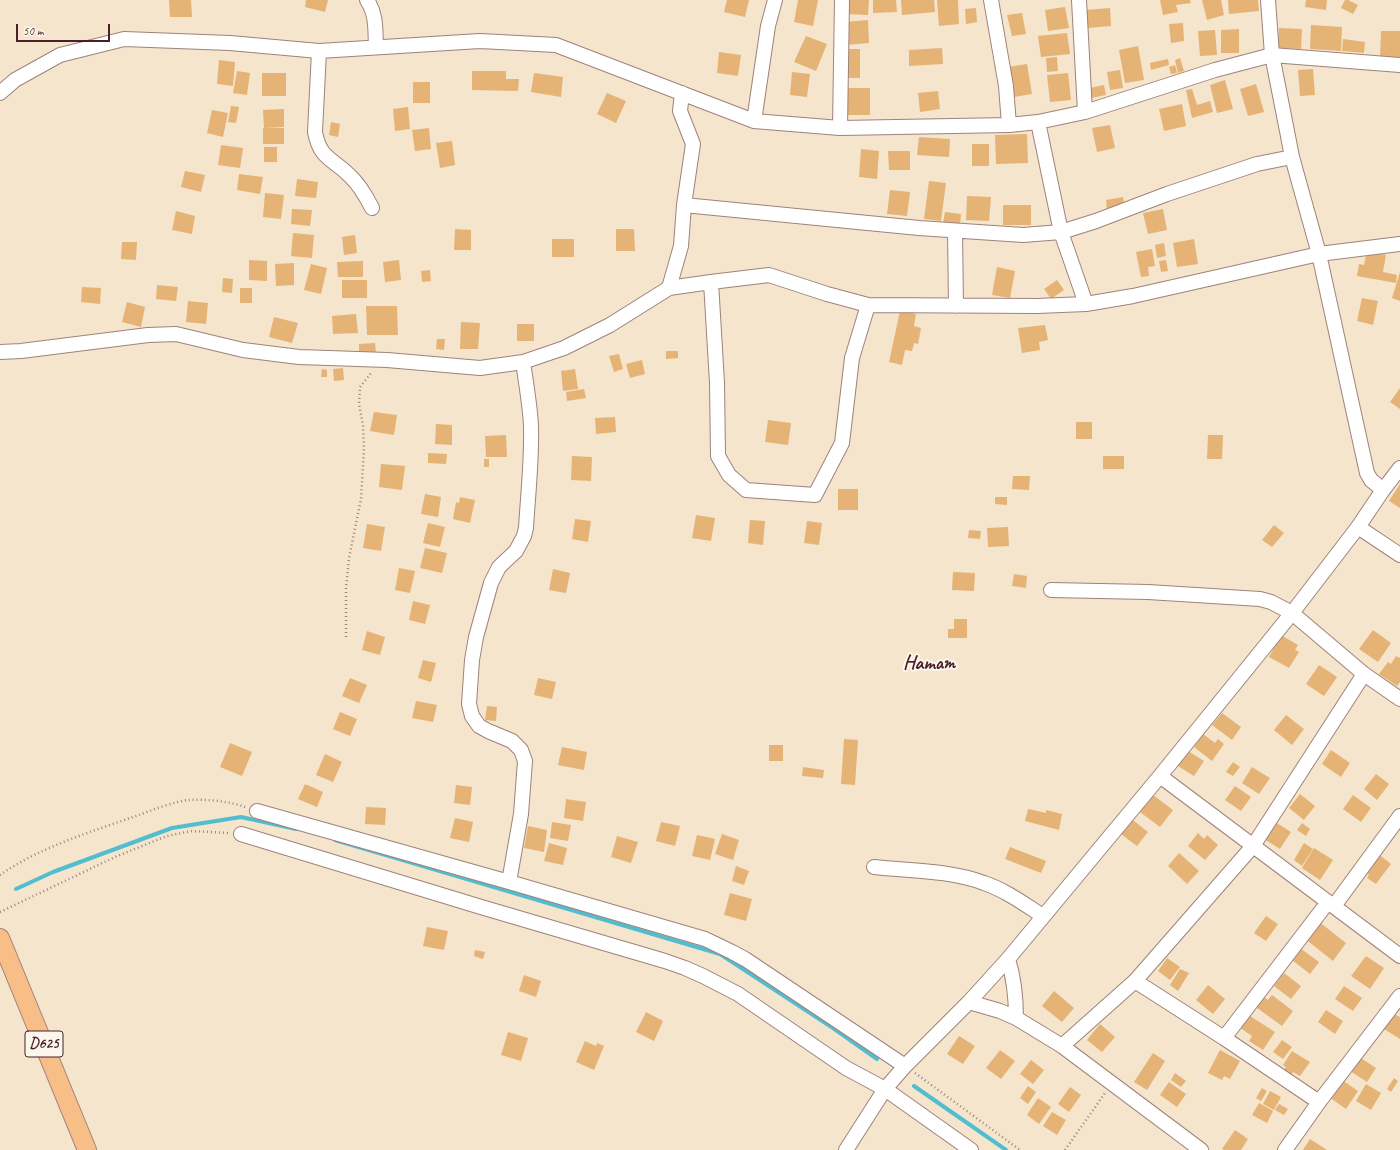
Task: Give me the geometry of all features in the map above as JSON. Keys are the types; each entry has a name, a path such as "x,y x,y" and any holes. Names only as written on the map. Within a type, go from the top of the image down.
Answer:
{"main road":[{"name":"D625","path":"0,938 87,1150"}],"street":[{"path":"367,0 372,8 375,18 376,47"},
{"path":"754,121 768,26 775,0"},
{"path":"840,128 842,0"},
{"path":"991,0 1006,86 1009,125"},
{"path":"1079,0 1085,112"},
{"path":"1268,0 1272,55 1292,157 1319,254 1367,473 1371,480 1383,490"},
{"path":"0,93 15,80 60,55 124,40 230,43 319,51 480,41 556,45 754,121 840,128 1009,125 1038,122 1085,112 1215,70 1272,55 1400,65"},
{"path":"319,51 315,132 316,140 319,148 328,159 356,182 368,199 372,208"},
{"path":"669,288 681,246 684,205 693,144 680,111 682,93"},
{"path":"1038,122 1061,232 1086,304"},
{"path":"684,205 912,228 1023,234 1061,232 1257,164 1292,157"},
{"path":"955,231 956,306"},
{"path":"0,352 21,351 148,335 176,334 243,350 300,357 387,360 480,368 523,362 564,348 610,325 669,288 711,282 769,275 827,294 868,305 1037,306 1086,304 1132,296 1319,254 1400,244"},
{"path":"711,282 717,383 718,456 729,475 746,490 815,495 842,443 852,358 868,305"},
{"path":"509,882 521,814 525,761 518,746 512,741 479,726 472,716 469,704 472,660 476,636 490,583 500,567 519,548 526,528 531,428 523,362"},
{"path":"846,1150 885,1089 905,1066 969,1002 1008,959 1160,776 1292,613 1358,527 1400,468"},
{"path":"1358,527 1400,555"},
{"path":"1051,590 1148,592 1260,599 1271,602 1292,613 1364,674 1400,700"},
{"path":"1062,1046 1135,981 1253,846 1364,674"},
{"path":"1160,776 1400,956"},
{"path":"257,811 690,934 719,945 744,959 905,1066"},
{"path":"1224,1038 1400,816"},
{"path":"241,834 481,907 666,961 704,976 738,994 846,1068 885,1089 971,1150"},
{"path":"874,867 955,875 970,878 1000,890 1043,916"},
{"path":"1008,959 1014,983 1016,1018"},
{"path":"1135,981 1224,1038 1318,1102"},
{"path":"1285,1150 1318,1102 1400,996"},
{"path":"969,1002 1000,1011 1016,1018 1062,1046 1201,1150"}],"path":[{"path":"346,638 346,588 349,558 361,499 364,448 363,425 359,404 360,387 371,373 387,360"},
{"path":"0,875 49,848 102,827 151,810 187,800 233,802 257,811"},
{"path":"0,912 115,857 167,836 192,831 220,831 241,834"},
{"path":"905,1066 1020,1150"},
{"path":"1066,1150 1111,1084"}],"building":[{"path":"169,0 191,0 192,17 170,17"},
{"path":"306,0 328,0 325,12 305,7"},
{"path":"727,0 749,0 745,17 724,12"},
{"path":"798,0 818,0 813,26 794,22"},
{"path":"846,0 869,0 868,15 845,14"},
{"path":"873,0 896,0 897,12 873,13"},
{"path":"901,0 934,0 935,12 902,15"},
{"path":"937,0 958,0 959,24 939,26"},
{"path":"1160,0 1190,0 1191,3 1176,5 1178,12 1163,15"},
{"path":"1202,0 1221,0 1224,15 1207,20"},
{"path":"1228,0 1258,0 1259,11 1229,14"},
{"path":"1306,0 1327,0 1326,10 1305,7"},
{"path":"1345,0 1358,5 1353,14 1341,8"},
{"path":"1065,7 1069,28 1048,31 1045,10"},
{"path":"976,8 977,22 966,24 965,9"},
{"path":"1110,8 1111,26 1087,28 1085,10"},
{"path":"1022,13 1026,34 1012,36 1007,15"},
{"path":"868,20 869,43 846,45 845,22"},
{"path":"1183,23 1184,41 1171,43 1169,24"},
{"path":"1311,25 1342,27 1341,51 1310,49"},
{"path":"1279,28 1302,29 1301,49 1278,48"},
{"path":"1239,29 1239,53 1221,53 1221,30"},
{"path":"1215,30 1217,55 1200,56 1198,31"},
{"path":"1381,31 1400,31 1400,59 1380,58"},
{"path":"1067,33 1070,54 1041,57 1038,36"},
{"path":"806,36 827,44 816,71 794,62"},
{"path":"1343,39 1365,42 1364,53 1342,51"},
{"path":"1138,46 1144,80 1125,83 1119,50"},
{"path":"942,48 943,64 909,66 909,50"},
{"path":"842,49 860,49 860,78 843,78"},
{"path":"719,52 741,55 738,76 717,73"},
{"path":"1057,57 1058,71 1047,72 1046,58"},
{"path":"1180,58 1184,71 1178,73 1175,60"},
{"path":"1168,59 1169,65 1151,70 1150,63"},
{"path":"219,60 235,62 233,86 217,84"},
{"path":"1027,64 1032,94 1014,97 1008,67"},
{"path":"1175,65 1177,73 1171,74 1169,67"},
{"path":"1313,69 1315,95 1300,96 1298,70"},
{"path":"1120,70 1123,88 1110,90 1107,72"},
{"path":"237,71 250,73 247,95 233,93"},
{"path":"472,71 506,71 506,79 519,79 518,91 472,90"},
{"path":"792,72 810,74 807,97 790,95"},
{"path":"262,73 286,73 286,96 262,96"},
{"path":"534,73 563,77 561,97 531,92"},
{"path":"1068,73 1071,100 1050,102 1047,75"},
{"path":"1225,80 1233,109 1217,113 1210,85"},
{"path":"413,82 430,82 430,103 413,103"},
{"path":"1256,84 1264,112 1248,116 1240,89"},
{"path":"1104,85 1106,95 1091,98 1090,88"},
{"path":"848,88 870,88 870,115 848,115"},
{"path":"1192,89 1197,105 1210,101 1213,112 1192,118 1186,90"},
{"path":"938,91 940,109 920,112 918,93"},
{"path":"607,93 626,101 616,123 597,114"},
{"path":"1182,104 1186,126 1164,131 1159,109"},
{"path":"231,106 239,107 236,123 228,122"},
{"path":"408,107 410,129 395,131 393,109"},
{"path":"284,109 284,127 264,128 263,110"},
{"path":"212,110 228,113 223,137 207,133"},
{"path":"331,122 340,124 338,137 329,135"},
{"path":"1110,125 1115,148 1097,152 1092,128"},
{"path":"263,128 284,128 284,144 263,144"},
{"path":"429,128 431,149 415,151 412,130"},
{"path":"1027,134 1028,163 996,164 995,135"},
{"path":"919,137 950,139 949,157 917,155"},
{"path":"452,141 455,165 440,168 436,143"},
{"path":"972,144 989,144 989,166 972,166"},
{"path":"221,145 243,148 240,168 218,165"},
{"path":"264,147 277,147 277,162 264,162"},
{"path":"861,149 879,151 877,179 859,177"},
{"path":"888,151 910,151 910,170 889,170"},
{"path":"185,171 205,175 201,192 181,187"},
{"path":"239,174 263,177 260,194 237,190"},
{"path":"297,179 318,182 316,198 295,196"},
{"path":"929,181 946,183 941,221 924,219"},
{"path":"890,190 910,192 907,216 887,214"},
{"path":"265,193 284,195 281,219 263,217"},
{"path":"967,196 991,197 989,221 966,220"},
{"path":"1123,197 1125,209 1107,211 1106,200"},
{"path":"1003,205 1031,205 1031,225 1003,225"},
{"path":"292,209 312,210 310,226 291,224"},
{"path":"1163,209 1167,230 1148,234 1143,213"},
{"path":"176,211 195,216 192,234 172,230"},
{"path":"945,212 961,214 960,225 943,223"},
{"path":"455,229 471,230 471,250 454,250"},
{"path":"616,229 634,229 635,251 616,251"},
{"path":"293,233 314,235 312,258 291,256"},
{"path":"355,235 357,253 344,255 342,237"},
{"path":"552,239 574,239 574,257 552,257"},
{"path":"1194,239 1198,264 1177,267 1173,243"},
{"path":"122,242 137,242 136,260 121,259"},
{"path":"1164,243 1166,256 1157,258 1155,245"},
{"path":"1152,249 1155,266 1148,267 1149,276 1141,277 1136,252"},
{"path":"1367,251 1386,255 1383,272 1397,275 1396,283 1357,276 1359,264 1364,265"},
{"path":"249,260 267,261 267,281 249,280"},
{"path":"399,260 401,280 385,282 383,262"},
{"path":"1166,260 1168,271 1161,272 1159,261"},
{"path":"363,261 363,277 338,277 337,262"},
{"path":"294,263 294,285 276,286 275,264"},
{"path":"311,264 327,268 321,294 304,290"},
{"path":"997,267 1015,271 1010,298 992,295"},
{"path":"430,270 431,281 422,282 421,271"},
{"path":"1400,272 1400,301 1392,298"},
{"path":"223,278 233,279 232,293 222,292"},
{"path":"342,280 367,280 367,298 342,298"},
{"path":"1057,280 1064,290 1051,299 1044,289"},
{"path":"157,285 178,287 176,301 156,299"},
{"path":"82,287 101,288 100,304 81,302"},
{"path":"240,288 252,288 252,303 240,303"},
{"path":"1362,298 1378,301 1373,325 1357,321"},
{"path":"188,301 208,303 206,324 186,322"},
{"path":"127,302 145,307 141,327 122,322"},
{"path":"366,306 397,306 398,335 367,335"},
{"path":"900,311 916,314 914,326 921,328 918,344 914,343 912,351 905,350 902,365 889,362"},
{"path":"356,314 358,333 333,334 332,316"},
{"path":"274,317 298,323 292,343 269,337"},
{"path":"461,322 480,323 478,349 460,349"},
{"path":"517,324 534,324 534,341 517,341"},
{"path":"1045,325 1048,340 1039,342 1040,350 1022,353 1018,328"},
{"path":"437,339 445,339 444,350 436,349"},
{"path":"375,343 376,353 359,354 359,344"},
{"path":"666,351 678,351 678,358 666,359"},
{"path":"619,354 623,369 614,372 609,356"},
{"path":"642,360 645,374 630,378 626,364"},
{"path":"343,368 344,380 334,381 333,369"},
{"path":"322,369 327,370 327,377 321,377"},
{"path":"575,369 578,389 563,391 561,371"},
{"path":"1400,388 1400,409 1390,402"},
{"path":"584,389 586,398 567,401 566,392"},
{"path":"374,412 397,415 394,435 370,431"},
{"path":"615,417 616,432 596,434 595,418"},
{"path":"768,420 791,423 788,445 765,442"},
{"path":"1076,422 1092,422 1092,439 1076,439"},
{"path":"436,424 452,425 452,445 435,444"},
{"path":"506,435 507,457 486,457 485,436"},
{"path":"1208,435 1223,435 1222,459 1207,459"},
{"path":"428,453 447,454 446,464 428,463"},
{"path":"572,456 592,457 591,481 571,480"},
{"path":"1103,456 1124,456 1124,469 1103,469"},
{"path":"484,459 489,459 489,467 484,467"},
{"path":"381,464 405,466 402,490 379,487"},
{"path":"1013,476 1030,476 1029,490 1012,489"},
{"path":"1400,484 1400,508 1389,501"},
{"path":"838,489 858,489 858,510 838,510"},
{"path":"425,494 441,497 438,517 421,514"},
{"path":"460,497 475,500 470,523 453,519 456,502 459,503"},
{"path":"995,497 1007,497 1007,505 995,504"},
{"path":"696,515 715,518 711,541 692,538"},
{"path":"575,519 591,521 588,542 572,539"},
{"path":"750,520 765,521 763,545 748,543"},
{"path":"807,521 822,523 819,545 804,543"},
{"path":"428,523 445,527 440,547 423,543"},
{"path":"367,524 385,527 381,551 363,548"},
{"path":"1274,525 1284,533 1272,547 1262,540"},
{"path":"1008,527 1009,546 988,547 987,528"},
{"path":"969,530 981,531 980,539 968,538"},
{"path":"425,548 447,553 442,573 420,568"},
{"path":"399,568 415,571 410,593 395,590"},
{"path":"553,569 570,573 566,593 549,590"},
{"path":"953,572 975,573 974,591 952,590"},
{"path":"1014,574 1027,576 1026,588 1012,586"},
{"path":"413,601 430,605 425,624 409,620"},
{"path":"954,619 967,619 967,638 948,638 948,629 954,629"},
{"path":"1373,630 1391,643 1378,662 1359,649"},
{"path":"367,631 385,637 380,655 362,650"},
{"path":"1281,635 1298,645 1295,650 1299,652 1289,668 1269,657"},
{"path":"1396,656 1400,658 1400,682 1397,686 1379,674 1388,662 1391,664"},
{"path":"423,660 436,663 431,682 418,678"},
{"path":"1319,665 1337,677 1324,696 1306,684"},
{"path":"350,678 367,685 359,703 342,696"},
{"path":"538,678 556,682 552,699 534,695"},
{"path":"416,701 437,705 433,722 412,718"},
{"path":"487,706 497,707 496,721 485,720"},
{"path":"340,712 357,719 350,736 333,729"},
{"path":"1222,713 1241,727 1232,740 1212,725"},
{"path":"1286,715 1304,729 1292,745 1274,730"},
{"path":"1203,734 1215,743 1218,739 1224,744 1212,761 1194,747"},
{"path":"844,739 858,740 855,785 841,784"},
{"path":"230,743 252,752 242,776 220,767"},
{"path":"769,745 783,745 783,761 769,761"},
{"path":"562,747 587,752 584,770 558,765"},
{"path":"1331,750 1350,763 1341,777 1322,764"},
{"path":"1188,751 1204,761 1194,776 1173,763 1178,756 1183,759"},
{"path":"325,754 342,762 333,782 316,775"},
{"path":"1233,762 1240,767 1233,776 1226,772"},
{"path":"803,767 824,770 823,778 802,776"},
{"path":"1252,767 1270,778 1259,794 1242,783"},
{"path":"1376,774 1389,784 1377,800 1364,789"},
{"path":"305,784 323,792 317,807 298,799"},
{"path":"456,785 472,787 470,805 454,803"},
{"path":"1235,786 1251,797 1241,811 1225,800"},
{"path":"1300,794 1315,806 1304,820 1289,808"},
{"path":"1153,795 1173,810 1160,827 1140,812"},
{"path":"1353,795 1371,808 1361,822 1343,809"},
{"path":"566,799 586,802 583,821 564,818"},
{"path":"366,807 386,808 385,825 365,824"},
{"path":"1028,809 1046,813 1046,810 1062,814 1059,830 1025,821"},
{"path":"1129,817 1148,832 1137,846 1117,831"},
{"path":"455,818 473,822 469,842 450,838"},
{"path":"1272,820 1291,832 1280,849 1261,837"},
{"path":"552,822 571,825 568,841 550,838"},
{"path":"661,822 680,826 675,846 656,841"},
{"path":"1302,823 1310,829 1306,836 1297,830"},
{"path":"528,826 547,830 544,852 524,848"},
{"path":"1198,833 1204,839 1207,835 1218,845 1205,860 1188,846"},
{"path":"722,834 739,840 733,860 715,854"},
{"path":"697,835 715,839 710,860 692,856"},
{"path":"617,836 638,842 631,863 611,857"},
{"path":"549,843 567,848 563,865 544,861"},
{"path":"1304,843 1313,849 1302,866 1294,860"},
{"path":"1010,847 1046,861 1041,873 1005,859"},
{"path":"1314,848 1333,860 1320,880 1302,868"},
{"path":"1376,852 1391,864 1376,884 1367,878 1369,875 1362,870"},
{"path":"1179,853 1199,871 1187,884 1168,866"},
{"path":"736,866 749,871 744,885 732,881"},
{"path":"730,893 752,899 746,921 724,915"},
{"path":"1266,916 1278,924 1266,941 1254,933"},
{"path":"1318,921 1346,943 1333,961 1304,938"},
{"path":"427,927 448,931 444,950 423,946"},
{"path":"1300,948 1319,962 1310,974 1292,960"},
{"path":"475,950 485,952 483,959 474,956"},
{"path":"1366,956 1384,968 1370,989 1351,976"},
{"path":"1167,958 1180,967 1170,980 1158,971"},
{"path":"1180,969 1189,973 1178,991 1170,985"},
{"path":"1284,973 1301,986 1291,999 1274,986"},
{"path":"524,975 541,981 536,997 519,991"},
{"path":"1208,985 1225,999 1213,1014 1196,1000"},
{"path":"1344,986 1362,998 1353,1011 1335,999"},
{"path":"1054,991 1074,1008 1062,1022 1042,1006"},
{"path":"1260,994 1268,1000 1272,995 1293,1011 1282,1026 1253,1005"},
{"path":"1326,1010 1343,1021 1335,1034 1318,1022"},
{"path":"646,1012 663,1021 654,1041 636,1032"},
{"path":"1247,1014 1275,1032 1263,1050 1249,1041 1252,1036 1239,1027"},
{"path":"1394,1014 1400,1017 1400,1039 1384,1029"},
{"path":"1100,1024 1115,1037 1102,1052 1087,1040"},
{"path":"508,1032 528,1038 521,1061 501,1055"},
{"path":"959,1036 975,1046 963,1064 947,1054"},
{"path":"1282,1040 1292,1047 1283,1059 1273,1052"},
{"path":"585,1041 596,1046 597,1043 604,1046 594,1070 576,1062"},
{"path":"1000,1050 1015,1061 1001,1079 986,1068"},
{"path":"1220,1050 1240,1061 1230,1079 1224,1076 1222,1080 1208,1073"},
{"path":"1292,1051 1310,1062 1300,1076 1293,1072 1291,1076 1283,1071 1286,1067 1283,1065"},
{"path":"1153,1053 1165,1061 1147,1090 1134,1082"},
{"path":"1356,1055 1376,1068 1367,1082 1347,1069"},
{"path":"1031,1060 1044,1070 1033,1084 1020,1074"},
{"path":"1175,1073 1186,1081 1181,1087 1171,1080"},
{"path":"1394,1078 1398,1081 1391,1092 1387,1089"},
{"path":"1342,1080 1358,1091 1346,1109 1329,1097"},
{"path":"1169,1082 1186,1094 1177,1107 1160,1095"},
{"path":"1366,1084 1381,1093 1371,1110 1356,1101"},
{"path":"1028,1086 1036,1092 1028,1104 1020,1098"},
{"path":"1070,1087 1081,1095 1069,1112 1058,1104"},
{"path":"1262,1088 1267,1091 1261,1101 1256,1098"},
{"path":"1270,1091 1281,1097 1274,1110 1263,1104"},
{"path":"1038,1098 1051,1107 1039,1124 1027,1115"},
{"path":"1259,1103 1273,1111 1267,1123 1252,1115"},
{"path":"1279,1104 1288,1109 1284,1115 1275,1110"},
{"path":"1052,1112 1066,1120 1057,1135 1043,1126"},
{"path":"1235,1130 1248,1139 1241,1150 1222,1149"},
{"path":"1310,1139 1327,1150 1303,1150"}],"waterway":[{"path":"16,889 53,872 172,828 241,817 296,829"},
{"path":"335,840 720,954 833,1028 877,1059"},
{"path":"914,1086 1006,1150"}],"district":[{"name":"Hamam","path":"929,664"}]}
